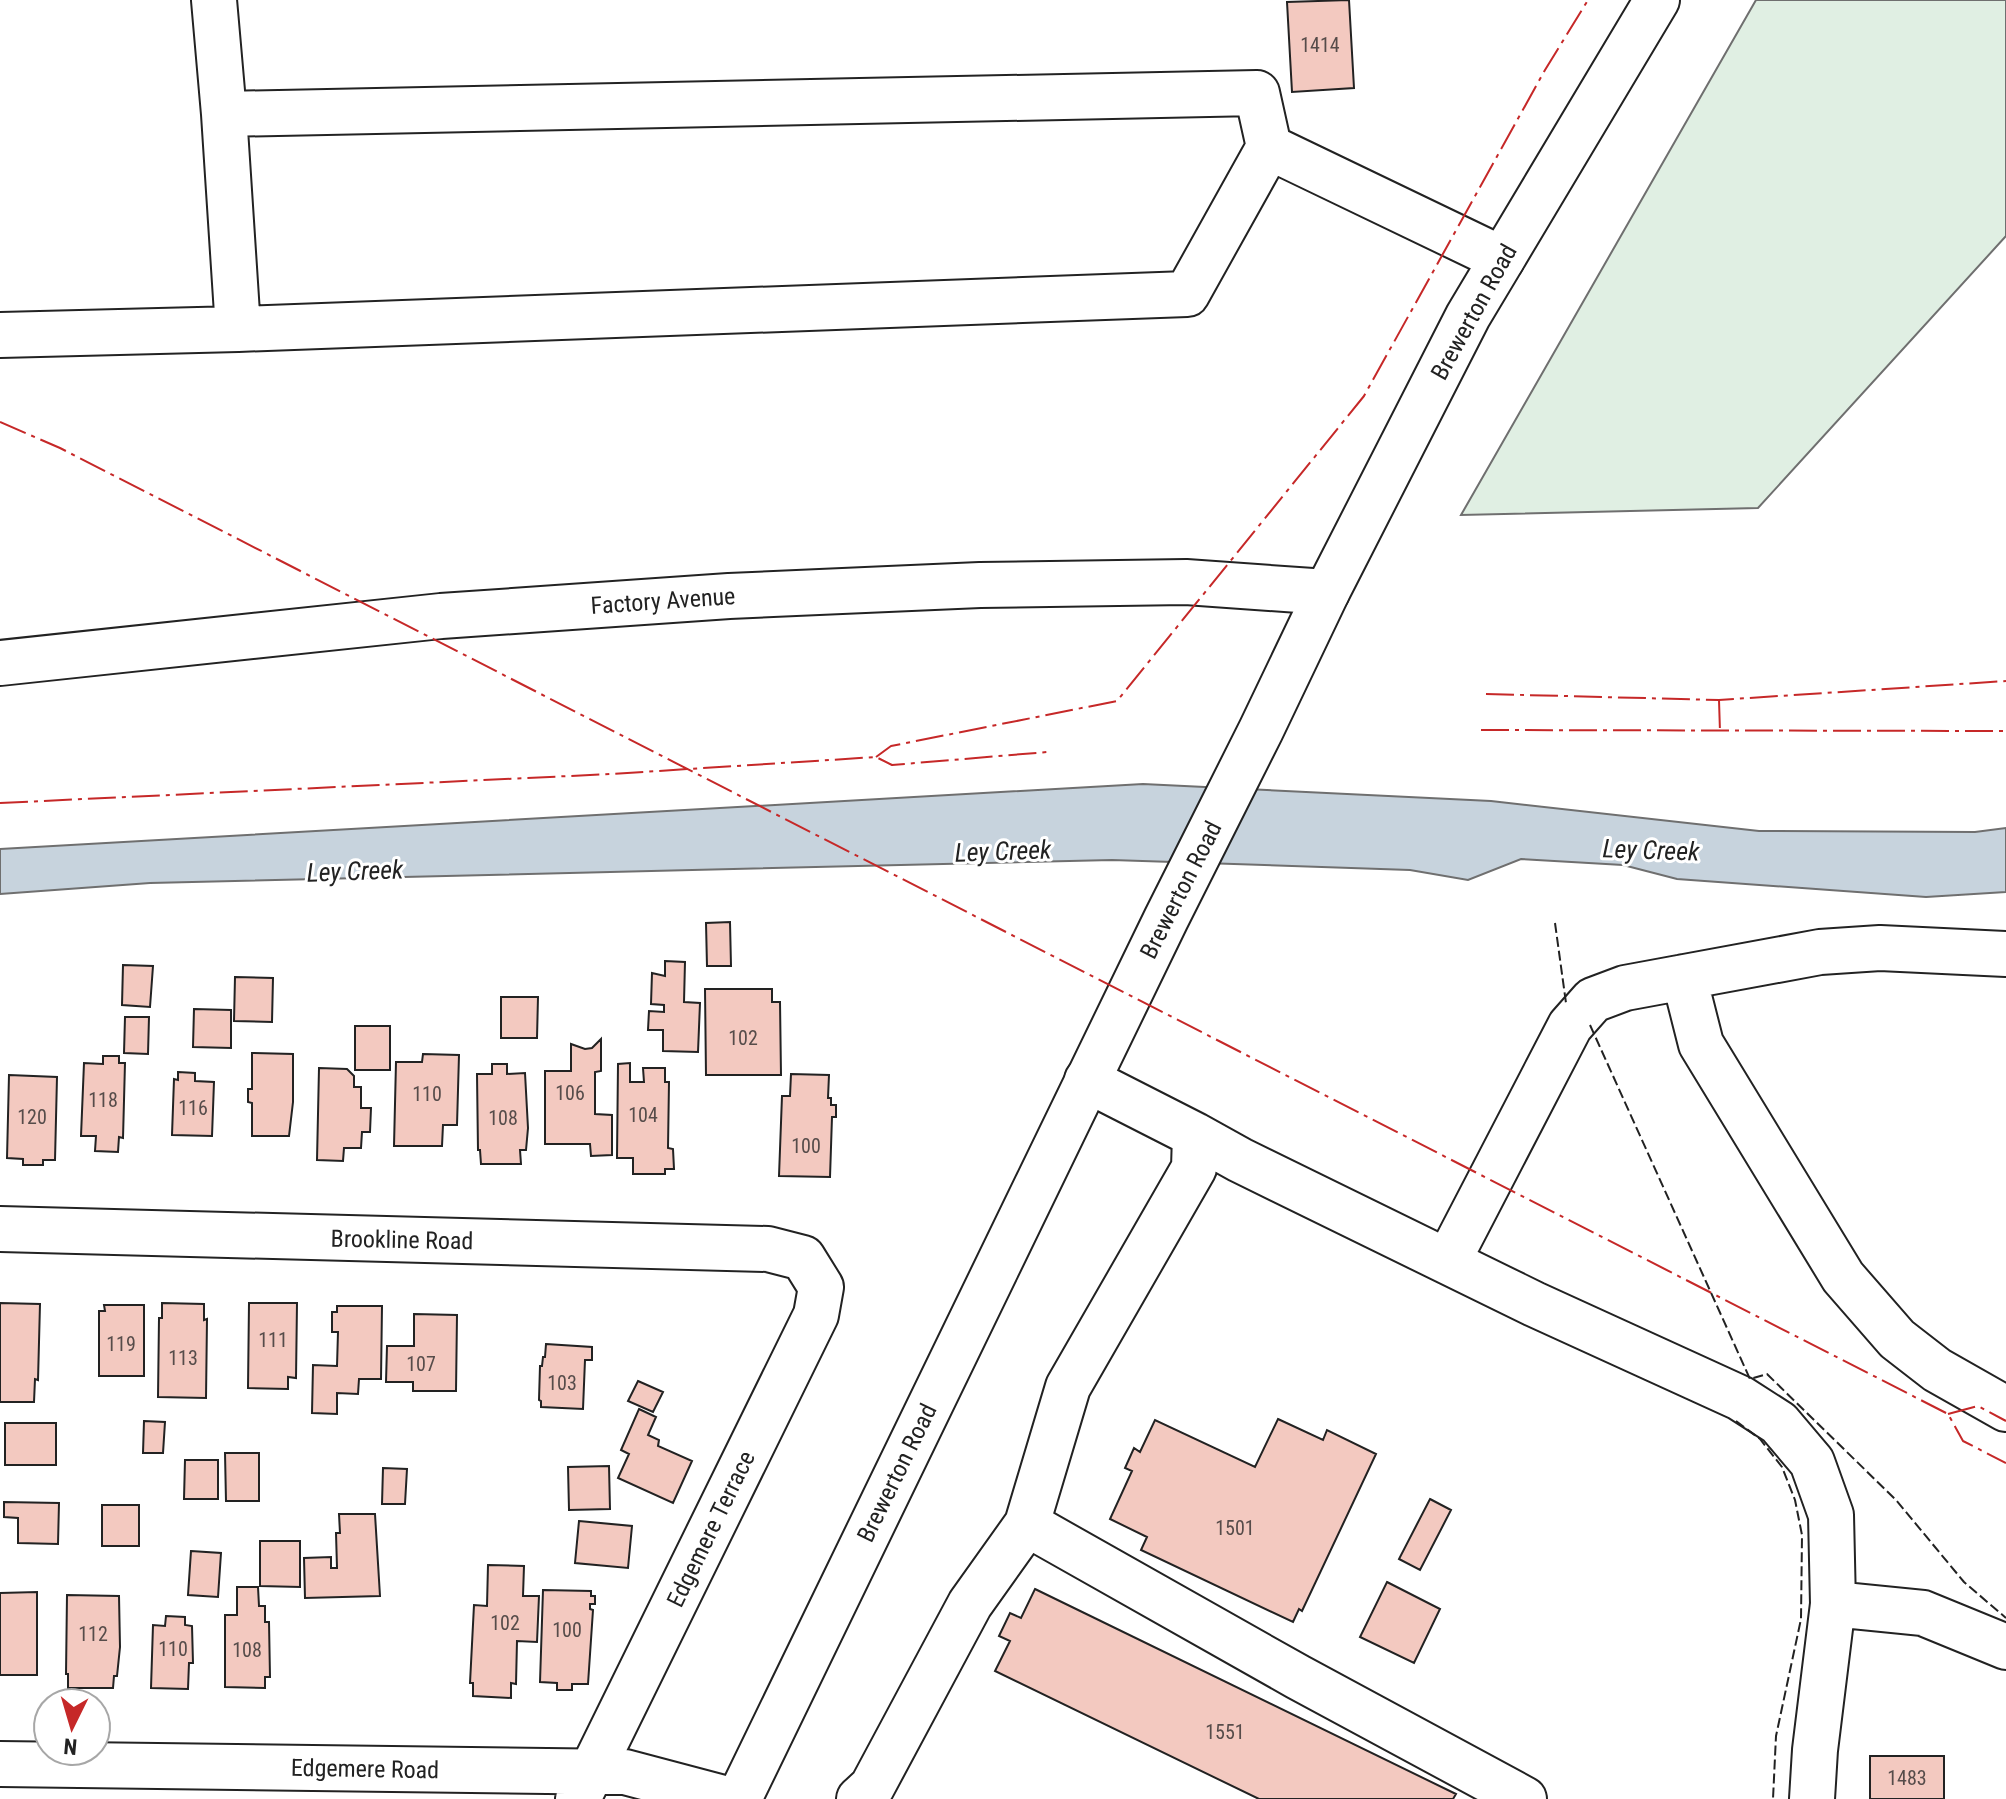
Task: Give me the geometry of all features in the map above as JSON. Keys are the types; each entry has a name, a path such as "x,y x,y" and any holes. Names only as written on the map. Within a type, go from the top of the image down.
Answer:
{"street":[{"path":"214,0 238,329"},
{"name":"Brewerton Road","path":"739,1799 1327,592 1468,316 1657,0"},
{"path":"0,335 1187,294 1269,147 1257,93 224,114"},
{"path":"1269,147 1502,259"},
{"name":"Factory Avenue","path":"0,663 441,616 729,596 980,585 1186,582 1327,592"},
{"path":"1448,1261 1578,1014 1593,1000 1625,988 1820,952 1880,948 2006,954"},
{"path":"1684,977 1701,1044 1843,1277 1897,1339 1937,1370 2006,1409"},
{"path":"1087,1080 1240,1160 1534,1304 1740,1398 1779,1423 1812,1462 1831,1515 1833,1604 1812,1799"},
{"path":"859,1799 872,1787 970,1604 1027,1524 1068,1387 1194,1168 1195,1135"},
{"name":"Brookline Road","path":"0,1229 768,1249 803,1258"},
{"name":"Edgemere Terrace","path":"585,1786 816,1315 821,1287 803,1258"},
{"path":"1027,1524 1298,1677 1524,1799"},
{"path":"1833,1604 1923,1613 2006,1647"},
{"name":"Edgemere Road","path":"0,1764 585,1786 625,1772 727,1799"}],"green space":[{"path":"1756,0 2006,0 2006,236 1758,508 1461,515"}],"water":[{"name":"Ley Creek","path":"1143,784 1491,801 1759,831 1975,832 2006,828 2006,892 1926,897 1677,879 1623,865 1521,859 1468,880 1410,870 1112,860 150,883 0,894 0,849"}],"building":[{"path":"1349,0 1354,88 1292,92 1287,2"},
{"path":"730,922 731,966 707,966 706,923"},
{"path":"665,961 685,962 684,1002 700,1003 698,1052 663,1051 663,1030 648,1030 649,1011 664,1012 664,1005 651,1004 652,973 665,976"},
{"path":"123,965 153,966 150,1007 122,1005"},
{"path":"235,977 273,978 272,1022 234,1021"},
{"path":"705,989 772,989 772,1002 780,1002 781,1075 706,1075"},
{"path":"501,997 538,997 537,1038 501,1038"},
{"path":"194,1009 231,1010 231,1048 193,1047"},
{"path":"125,1017 149,1017 148,1054 124,1053"},
{"path":"355,1026 390,1026 390,1070 355,1070"},
{"path":"601,1039 601,1071 595,1072 595,1114 612,1115 612,1155 591,1156 590,1144 545,1144 545,1071 571,1071 571,1044 592,1048"},
{"path":"252,1053 293,1054 289,1136 252,1136 252,1103 248,1102 248,1089 252,1089"},
{"path":"423,1054 459,1055 457,1125 443,1125 442,1146 394,1146 396,1062 422,1062"},
{"path":"103,1056 119,1056 119,1063 125,1063 123,1138 119,1137 118,1152 95,1151 96,1136 81,1136 84,1063 103,1064"},
{"path":"630,1063 630,1082 644,1082 643,1068 665,1068 665,1082 669,1082 668,1148 673,1149 674,1169 665,1169 665,1174 633,1174 633,1158 617,1158 618,1064"},
{"path":"492,1064 507,1064 507,1074 525,1073 528,1128 526,1150 520,1150 521,1164 481,1164 477,1074 492,1074"},
{"path":"319,1068 347,1069 354,1076 354,1087 361,1087 361,1108 371,1108 370,1132 362,1132 361,1148 344,1148 343,1161 317,1160"},
{"path":"178,1072 195,1073 195,1081 214,1082 212,1136 172,1135 174,1079 178,1080"},
{"path":"791,1074 829,1075 828,1098 831,1098 831,1105 836,1105 836,1117 832,1117 830,1177 779,1176 782,1096 790,1096"},
{"path":"9,1075 57,1077 55,1160 43,1160 43,1165 23,1165 23,1159 7,1158"},
{"path":"0,1303 40,1304 38,1380 35,1379 34,1402 0,1402"},
{"path":"162,1303 204,1304 204,1320 207,1319 206,1398 158,1397"},
{"path":"249,1303 297,1303 296,1378 288,1377 288,1389 248,1388"},
{"path":"104,1305 144,1305 144,1376 99,1376 99,1311 105,1311"},
{"path":"337,1306 382,1306 381,1379 359,1379 358,1394 337,1393 337,1414 312,1413 313,1365 337,1366 338,1332 332,1332 332,1312 337,1312"},
{"path":"414,1314 457,1315 456,1391 413,1391 413,1382 386,1382 387,1346 414,1346"},
{"path":"546,1344 592,1347 592,1360 585,1360 583,1409 541,1407 540,1366 545,1357"},
{"path":"638,1381 663,1392 653,1412 628,1401"},
{"path":"639,1409 656,1417 648,1435 659,1440 658,1446 692,1461 673,1503 618,1478 629,1454 621,1450"},
{"path":"1278,1419 1323,1440 1327,1430 1376,1454 1302,1611 1299,1609 1293,1622 1141,1550 1147,1537 1110,1519 1132,1471 1125,1468 1134,1448 1140,1452 1155,1420 1255,1467"},
{"path":"144,1421 165,1422 163,1453 143,1453"},
{"path":"5,1423 56,1423 56,1465 5,1465"},
{"path":"225,1453 259,1453 259,1501 226,1501"},
{"path":"185,1460 218,1460 218,1499 184,1499"},
{"path":"609,1466 610,1509 569,1510 568,1467"},
{"path":"383,1468 407,1469 405,1504 382,1504"},
{"path":"1430,1499 1451,1510 1420,1570 1399,1559"},
{"path":"4,1502 59,1503 58,1544 18,1543 18,1518 4,1517"},
{"path":"102,1505 139,1505 139,1546 102,1546"},
{"path":"339,1514 375,1514 380,1596 305,1598 304,1558 331,1557 331,1568 337,1568"},
{"path":"579,1521 632,1526 628,1568 575,1563"},
{"path":"260,1541 300,1541 300,1587 260,1586"},
{"path":"191,1551 221,1553 218,1597 188,1595"},
{"path":"488,1565 524,1566 523,1596 539,1596 537,1642 517,1641 516,1684 511,1683 511,1698 473,1696 473,1683 470,1683 474,1605 487,1606"},
{"path":"1387,1582 1440,1609 1414,1663 1360,1637"},
{"path":"237,1587 258,1587 259,1606 265,1606 265,1622 269,1622 270,1677 265,1677 265,1688 225,1687 225,1615 237,1615"},
{"path":"1035,1589 1456,1794 1453,1799 1259,1799 995,1671 1010,1641 999,1636 1010,1613 1021,1618"},
{"path":"543,1590 591,1591 591,1596 595,1596 595,1604 590,1604 593,1610 588,1684 572,1684 572,1690 557,1690 557,1683 540,1682"},
{"path":"37,1592 37,1675 0,1675 0,1593"},
{"path":"67,1595 119,1596 120,1647 113,1688 68,1687"},
{"path":"166,1616 185,1617 185,1625 192,1626 193,1663 189,1663 188,1689 151,1688 153,1625 165,1626"},
{"path":"1870,1756 1944,1756 1944,1799 1870,1799"}],"fence":[{"path":"1555,923 1566,1003"},
{"path":"1590,1025 1750,1379 1767,1374 1896,1500 1964,1582 2006,1618"},
{"path":"1736,1421 1760,1439 1782,1467 1795,1500 1802,1535 1801,1619 1776,1736 1773,1799"}],"power":[{"path":"876,757 891,746 1117,701 1364,396 1545,70 1588,0"},
{"path":"0,422 60,448 1948,1414 1963,1441 2006,1463"},
{"path":"1486,694 1719,700 2006,681"},
{"path":"1719,700 1720,732"},
{"path":"1481,730 2006,731"},
{"path":"0,803 611,774 876,757 892,765 1047,752"},
{"path":"1948,1414 1978,1406 2006,1421"}]}
